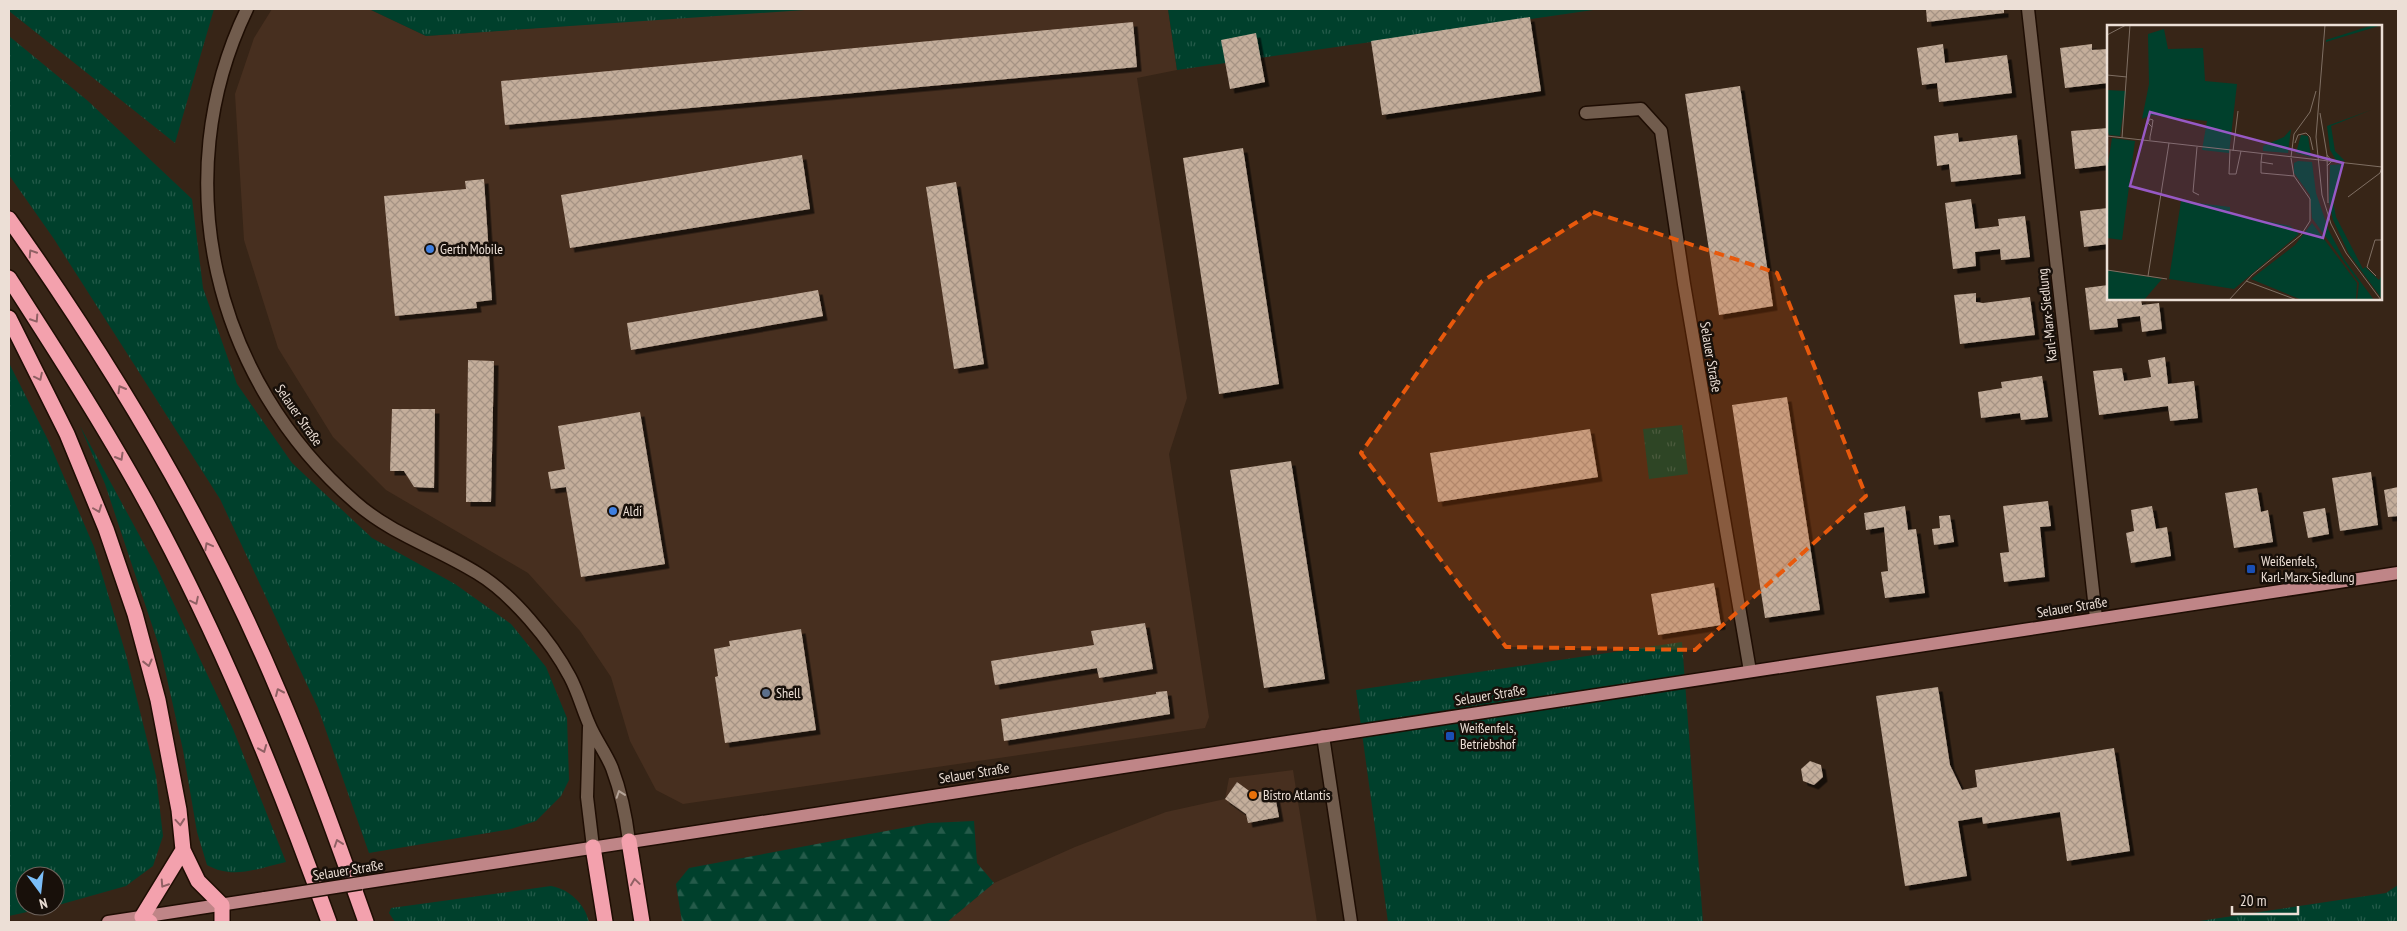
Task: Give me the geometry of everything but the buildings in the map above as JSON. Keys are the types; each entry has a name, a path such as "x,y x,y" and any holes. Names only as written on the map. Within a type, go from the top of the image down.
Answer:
{"highway":[{"path":"9,219 113,376 176,484 234,594 280,694 322,796 366,922"},
{"path":"9,278 84,393 150,510 246,708 288,809 329,922"},
{"path":"9,318 61,422 87,480 129,598 158,700 176,792 183,850 198,881 222,905 222,922"},
{"path":"629,842 642,922"},
{"path":"593,847 606,922"},
{"path":"146,920 183,850"}],"main road":[{"name":"Selauer Straße","path":"108,922 146,920 222,905 593,847 2398,573"}],"street":[{"name":"Selauer Straße","path":"246,9 234,35 216,102 208,149 206,186 209,231 224,302 247,360 273,408 292,435 310,458 343,491 357,504 391,528 479,573 515,605 556,653 570,678 589,724 611,767 624,803 629,842"},
{"name":"Karl-Marx-Siedlung","path":"2028,9 2096,618"},
{"name":"Selauer Straße","path":"1586,113 1641,109 1661,131 1684,284 1750,671"},
{"name":"Selauer Straße","path":"589,724 587,797 593,847"},
{"path":"1323,736 1350,922"}],"highlighted area":[{"path":"1593,212 1777,273 1866,496 1695,650 1506,647 1361,453 1481,282"}],"shaded area":[{"path":"272,9 369,9 426,36 798,9 1168,9 1177,70 1137,78 1187,398 1169,454 1209,717 1205,728 683,804 656,790 630,741 611,677 580,631 528,573 386,490 333,437 278,348 244,240 235,94 254,38"},
{"path":"1293,770 1317,922 947,922 994,883 1075,847 1166,812 1225,799 1229,778"}],"green space":[{"path":"9,9 214,9 175,143 9,11"},
{"path":"369,9 819,9 426,36"},
{"path":"1168,9 1600,9 1177,70"},
{"path":"9,36 88,101 192,199 203,288 237,384 292,463 372,538 455,584 511,624 546,667 567,718 569,780 561,796 536,821 511,829 369,853 318,708 220,499 54,239 9,175"},
{"path":"9,363 48,440 94,547 126,655 156,776 163,836 153,866 126,886 65,903 65,866 15,866 15,915 9,916"},
{"path":"1682,425 1688,474 1649,479 1643,429"},
{"path":"80,426 156,566 233,729 286,862 256,870 236,872 227,872 207,865 197,832 183,750 161,652 105,484"},
{"path":"1682,642 1703,922 1388,922 1356,690"},
{"path":"974,821 977,863 994,883 947,922 682,922 676,884 689,868 929,823"},
{"path":"2398,885 2398,922 2193,922 2386,893"},
{"path":"551,886 564,890 575,898 584,909 589,922 395,922 389,913 391,908"}],"place":[{"name":"Gerth Mobile","path":"430,249"},
{"name":"Aldi","path":"613,511"},
{"name":"Weißenfels, Karl-Marx-Siedlung","path":"2251,569"},
{"name":"Shell","path":"766,693"},
{"name":"Weißenfels, Betriebshof","path":"1450,736"},
{"name":"Bistro Atlantis","path":"1253,795"}]}
